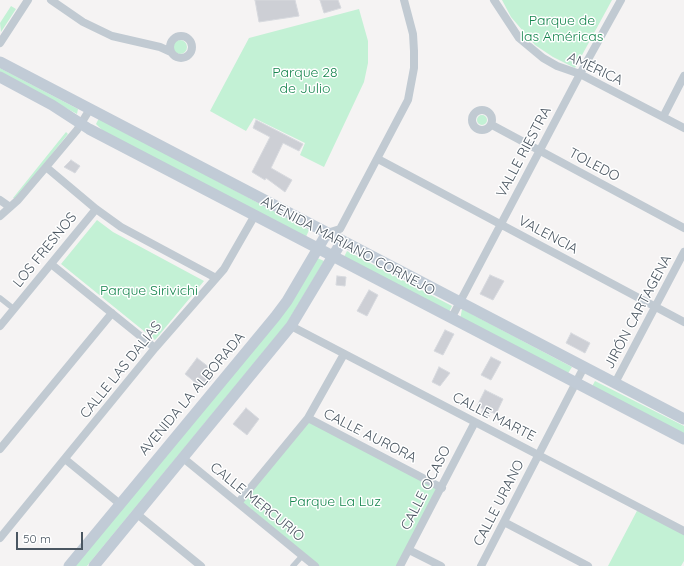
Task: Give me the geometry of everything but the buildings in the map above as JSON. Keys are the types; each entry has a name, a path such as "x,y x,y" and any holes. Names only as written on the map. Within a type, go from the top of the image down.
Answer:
{"main road":[{"name":"AVENIDA MARIANO CORNEJO","path":"0,62 684,420"},
{"name":"AVENIDA MARIANO CORNEJO","path":"0,77 52,104 81,124 684,439"},
{"name":"AVENIDA LA ALBORADA","path":"68,566 275,317 287,301 327,233"},
{"path":"94,566 291,326 342,241"}],"street":[{"path":"0,44 28,0"},
{"path":"50,0 83,22 112,36 170,48"},
{"path":"342,241 340,229 403,113 412,85 414,68 413,34 404,0"},
{"name":"AMÉRICA","path":"494,0 519,38 543,58 557,66 580,74 684,128"},
{"name":"VALLE RIESTRA","path":"452,317 580,74 621,0"},
{"path":"663,117 684,76"},
{"path":"0,216 18,200 46,167 81,124 90,109"},
{"name":"TOLEDO","path":"492,125 684,228"},
{"name":"VALENCIA","path":"378,160 684,322"},
{"path":"46,167 96,209 121,227 216,278"},
{"path":"0,200 10,207"},
{"name":"LOS FRESNOS","path":"0,326 96,209"},
{"name":"CALLE LAS DALIAS","path":"2,532 65,459 155,348 232,259 255,215"},
{"path":"327,233 340,229"},
{"name":"JIRÓN CARTAGENA","path":"615,383 684,252"},
{"path":"51,264 155,348"},
{"path":"0,298 14,309"},
{"path":"0,450 112,313"},
{"name":"CALLE MARTE","path":"291,326 684,531"},
{"path":"238,503 308,418 344,354"},
{"name":"CALLE URANO","path":"481,566 584,367"},
{"name":"CALLE AURORA","path":"308,418 442,488"},
{"name":"CALLE OCASO","path":"400,566 442,488 475,422"},
{"name":"CALLE MERCURIO","path":"182,458 315,566"},
{"path":"65,459 120,504"},
{"path":"137,514 201,566"},
{"path":"504,522 588,566"},
{"path":"409,550 441,566"},
{"path":"293,566 302,556"}],"green space":[{"name":"Parque de las Américas","path":"502,0 612,0 575,68 553,57 535,45 511,17"},
{"path":"11,6 16,9 1,32 0,23"},
{"name":"Parque 28 de Julio","path":"359,9 368,41 368,63 364,82 324,167 300,155 305,143 254,118 246,131 210,111 249,38"},
{"path":"177,40 183,40 187,44 187,50 183,54 177,54 173,50 173,44"},
{"path":"0,68 78,109 77,114 0,72"},
{"path":"480,115 484,115 486,116 486,124 480,125 477,122 477,118"},
{"path":"99,118 309,230 305,239 104,132 96,124"},
{"path":"66,132 68,134 15,199 13,198"},
{"name":"Parque Sirivichi","path":"97,220 113,232 204,281 155,340 61,264"},
{"path":"347,251 452,306 448,314 343,259"},
{"path":"315,257 324,261 287,323 87,566 73,566 280,317"},
{"path":"462,309 572,367 567,375 460,320"},
{"path":"595,381 684,426 684,438 590,390"},
{"name":"Parque La Luz","path":"308,418 442,488 400,566 315,566 238,503"},
{"path":"639,507 684,531 684,561 681,566 608,566"}]}
